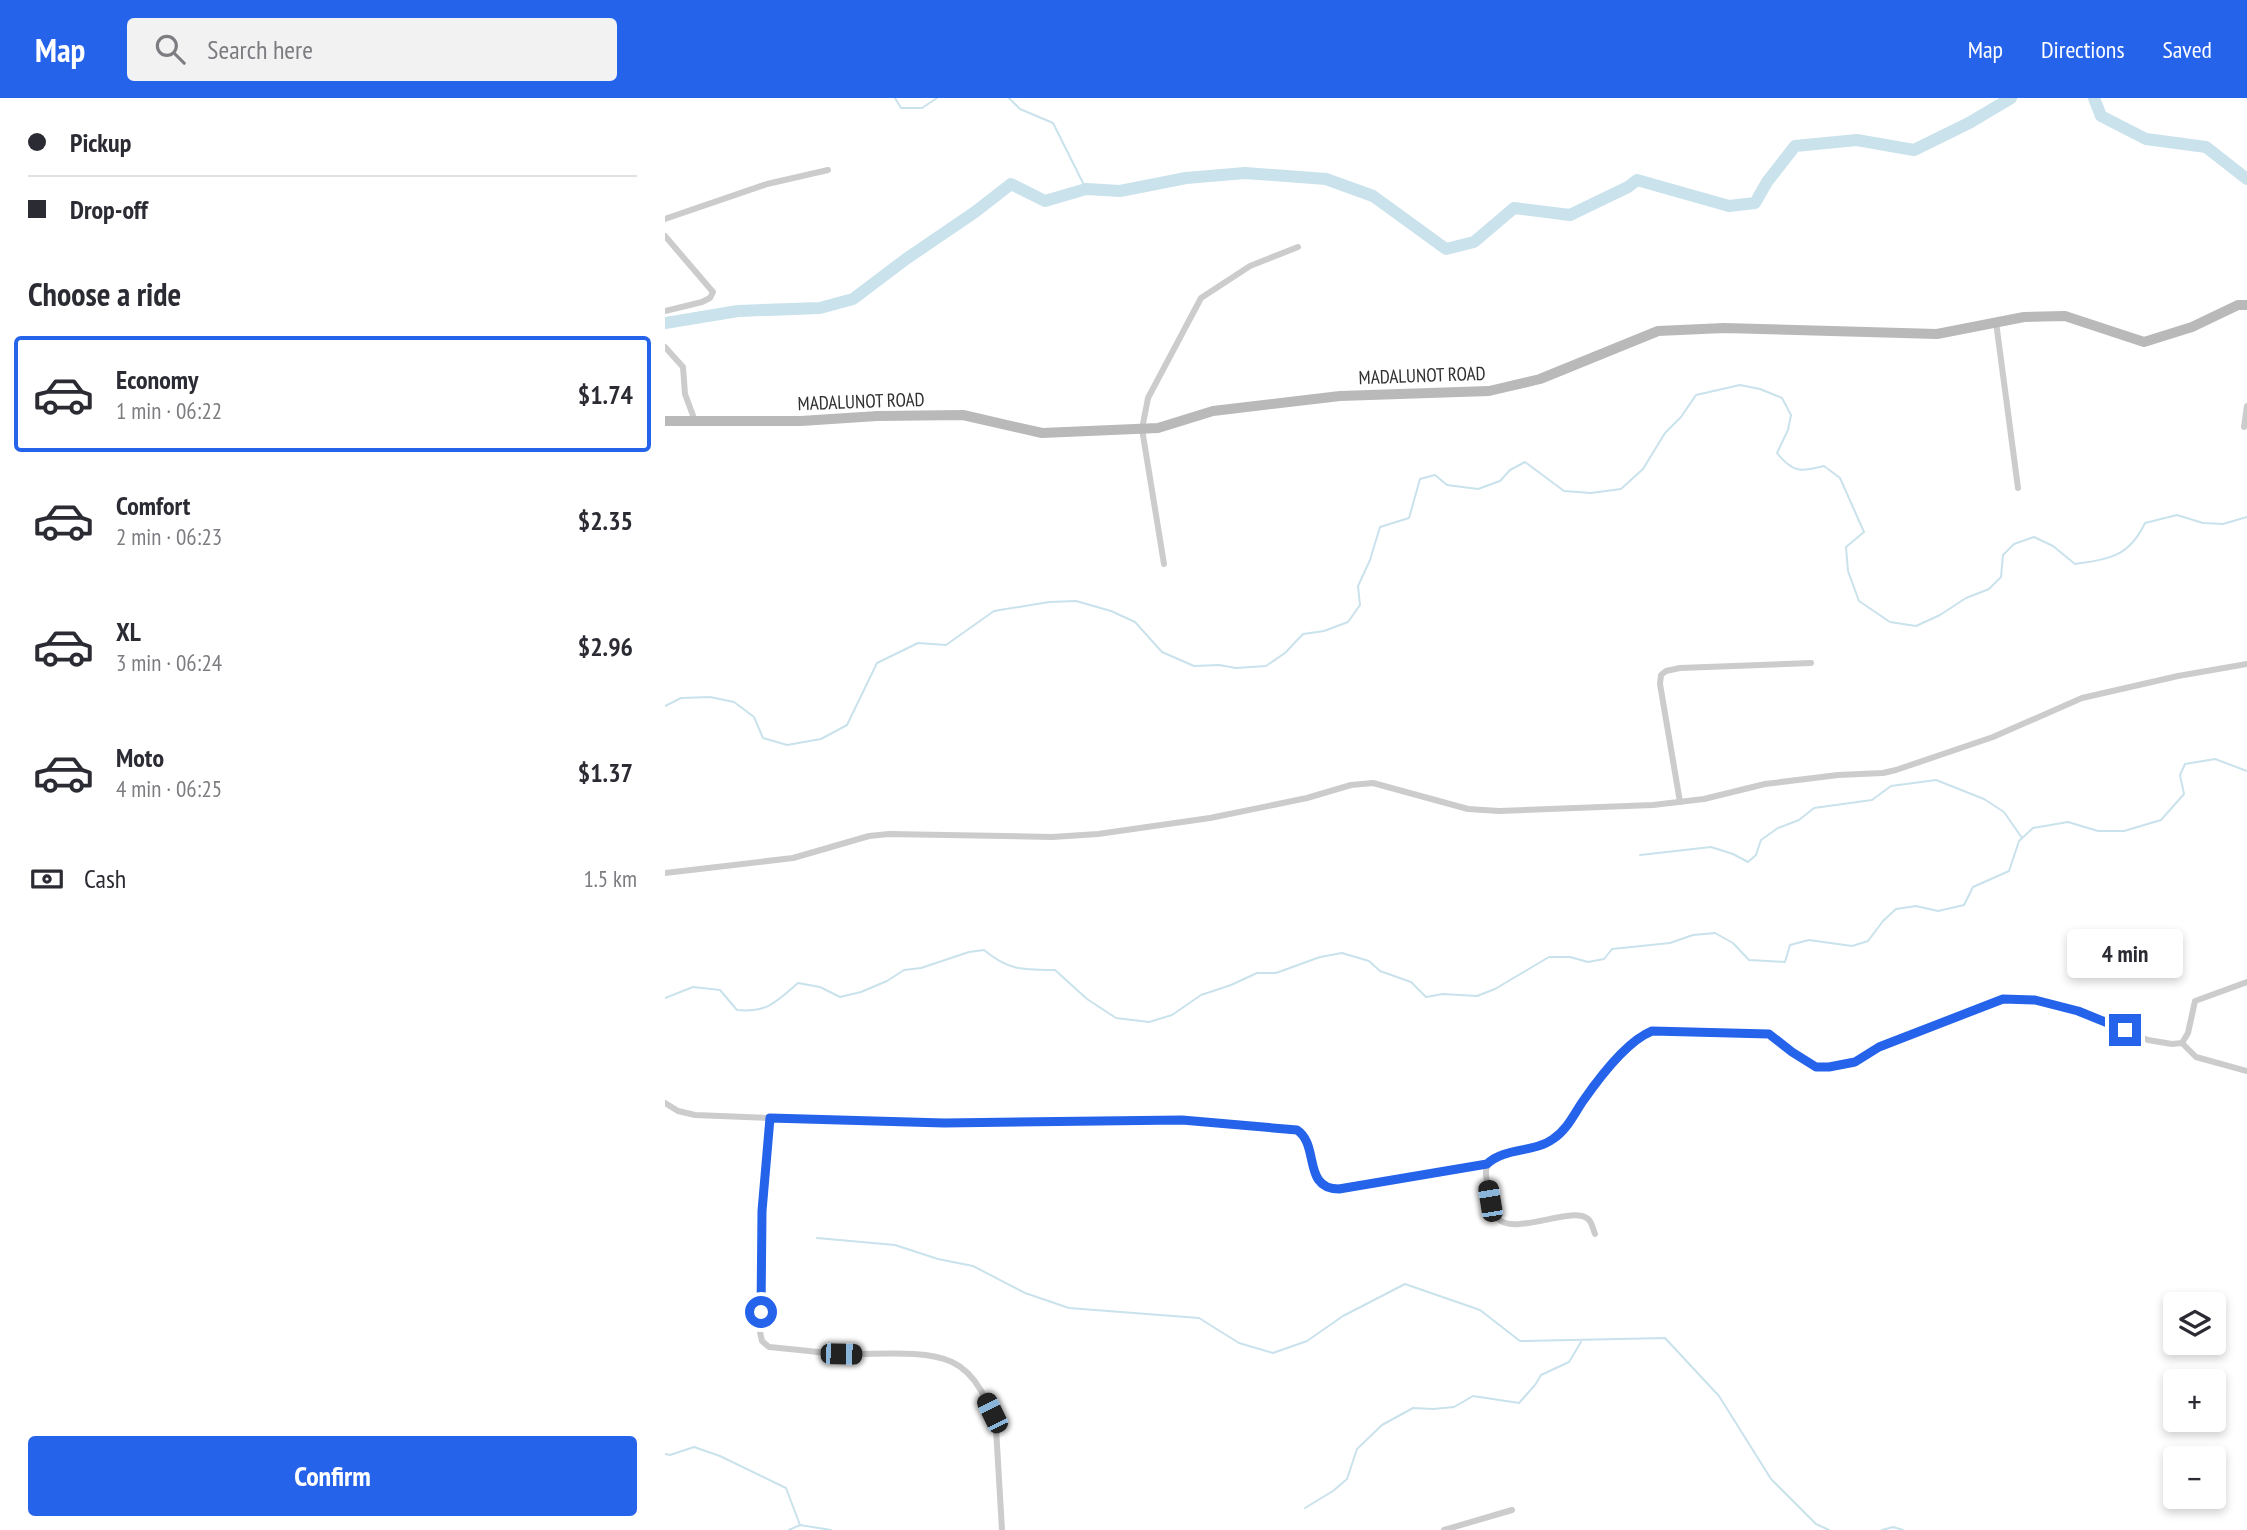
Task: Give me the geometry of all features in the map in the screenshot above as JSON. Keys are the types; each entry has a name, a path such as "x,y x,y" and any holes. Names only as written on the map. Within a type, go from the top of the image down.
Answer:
{"main road":[{"name":"MADALUNOT ROAD","path":"665,421 801,421 877,415 963,415 1042,433 1158,428 1213,411 1340,396 1489,391 1541,379 1658,331 1724,328 1937,334 2024,317 2065,316 2144,342 2192,327 2238,305 2247,305"}],"street":[{"path":"665,219 767,184 828,170"},
{"path":"665,236 713,292 710,298 702,302 665,311"},
{"path":"1164,564 1142,429 1148,398 1201,298 1250,266 1298,247"},
{"path":"1996,322 2018,488"},
{"path":"665,347 683,367 685,394 695,421"},
{"path":"2244,427 2247,406"},
{"path":"1680,802 1660,684 1661,676 1666,671 1680,668 1811,663"},
{"path":"665,873 793,858 869,836 889,834 1052,837 1098,834 1210,818 1307,798 1351,785 1373,783 1468,810 1499,811 1704,799 1780,782 1838,775 1883,774 1967,747 2082,698 2178,676 2247,664"},
{"path":"2182,1043 2188,1034 2195,1001 2247,982"},
{"path":"665,1103 678,1111 695,1115 944,1123 1182,1120 1297,1130 1304,1135 1307,1142 1319,1182 1331,1189 1487,1164 1495,1157 1552,1140 1566,1127 1612,1065 1633,1043 1652,1031 1769,1034 1816,1067 1829,1067 1855,1062 1879,1047 2003,999 2035,1000 2078,1011 2148,1040 2182,1043"},
{"path":"2182,1043 2196,1057 2247,1071"},
{"path":"770,1118 762,1211 759,1332 762,1341 769,1347 841,1354 923,1355 954,1363 971,1377 992,1413 996,1428 1002,1530"},
{"path":"1487,1164 1485,1171 1490,1201 1494,1216 1502,1223 1585,1216 1590,1220 1595,1234"},
{"path":"1444,1530 1512,1510"}],"waterway":[{"path":"895,98 901,108 922,108 937,98"},
{"path":"1009,98 1020,109 1053,123 1086,189"},
{"path":"665,323 738,311 820,308 853,299 1011,184 1045,201 1086,189 1120,191 1186,178 1245,173 1326,179 1373,196 1446,249 1474,242 1514,208 1570,215 1637,180 1729,206 1755,203 1767,182 1795,146 1857,140 1914,150 1969,123 2011,98"},
{"path":"2094,98 2101,116 2146,139 2206,147 2247,179"},
{"path":"665,706 681,698 710,697 734,702 754,717 763,738 787,745 821,739 847,725 877,663 918,643 946,645 994,611 1049,602 1076,601 1111,611 1135,622 1162,652 1194,666 1266,666 1285,653 1303,634 1324,631 1348,622 1360,605 1358,586 1370,560 1380,527 1409,518 1420,479 1435,475 1447,485 1478,489 1500,481 1510,470 1525,462 1564,491 1591,493 1621,489 1643,469 1665,433 1681,417 1696,395 1740,385 1782,398 1791,415 1788,430 1777,453 1783,460 1798,469 1824,466 1840,478 1864,532 1846,547 1848,571 1859,601 1890,622 1916,626 1940,615 1966,598 1989,589 2001,577 2003,555 2014,544 2034,537 2053,546 2075,564 2108,558 2125,550 2145,523 2177,515 2203,523 2223,524 2247,517"},
{"path":"665,998 693,987 720,990 737,1010 756,1010 771,1005 798,983 820,987 840,997 861,992 904,970 921,968 969,952 984,950 1009,966 1055,970 1087,999 1116,1018 1149,1022 1172,1015 1201,995 1257,973 1276,973 1320,957 1342,953 1369,961 1380,971 1411,982 1426,997 1443,994 1477,996 1495,989 1549,957 1570,957 1588,962 1604,959 1612,949 1670,943 1693,935 1715,933 1733,943 1749,960 1785,962 1790,945 1809,940 1852,946 1868,941 1896,909 1916,906 1938,911 1964,905 1973,887 2009,871 2019,841 2033,828 2068,822 2098,831 2124,831 2161,820 2184,794 2180,775 2185,764 2215,759 2247,771"},
{"path":"1640,855 1711,847 1748,862 1756,855 1761,840 1778,828 1799,820 1814,808 1872,800 1891,786 1936,780 1984,799 2004,812 2022,838"},
{"path":"817,1238 895,1245 938,1259 973,1266 1025,1293 1069,1308 1199,1318 1239,1343 1273,1353 1307,1341 1343,1316 1405,1284 1480,1310 1520,1341 1665,1338 1719,1396 1771,1479 1816,1524 1829,1530"},
{"path":"1305,1508 1347,1479 1357,1449 1382,1425 1413,1408 1454,1407 1473,1396 1519,1403 1541,1375 1569,1362 1581,1342"},
{"path":"665,1454 670,1455 694,1447 720,1456 786,1488 800,1525"},
{"path":"789,1530 800,1525 831,1530"},
{"path":"1882,1530 1893,1527 1903,1530"}],"route":[{"path":"761,1312 761,1227 770,1118 944,1123 1182,1120 1297,1130 1304,1135 1307,1142 1319,1182 1331,1189 1339,1189 1487,1164 1495,1157 1552,1140 1566,1127 1612,1065 1633,1043 1652,1031 1769,1034 1816,1067 1829,1067 1855,1062 1879,1047 2003,999 2035,1000 2078,1011 2125,1030"}]}
